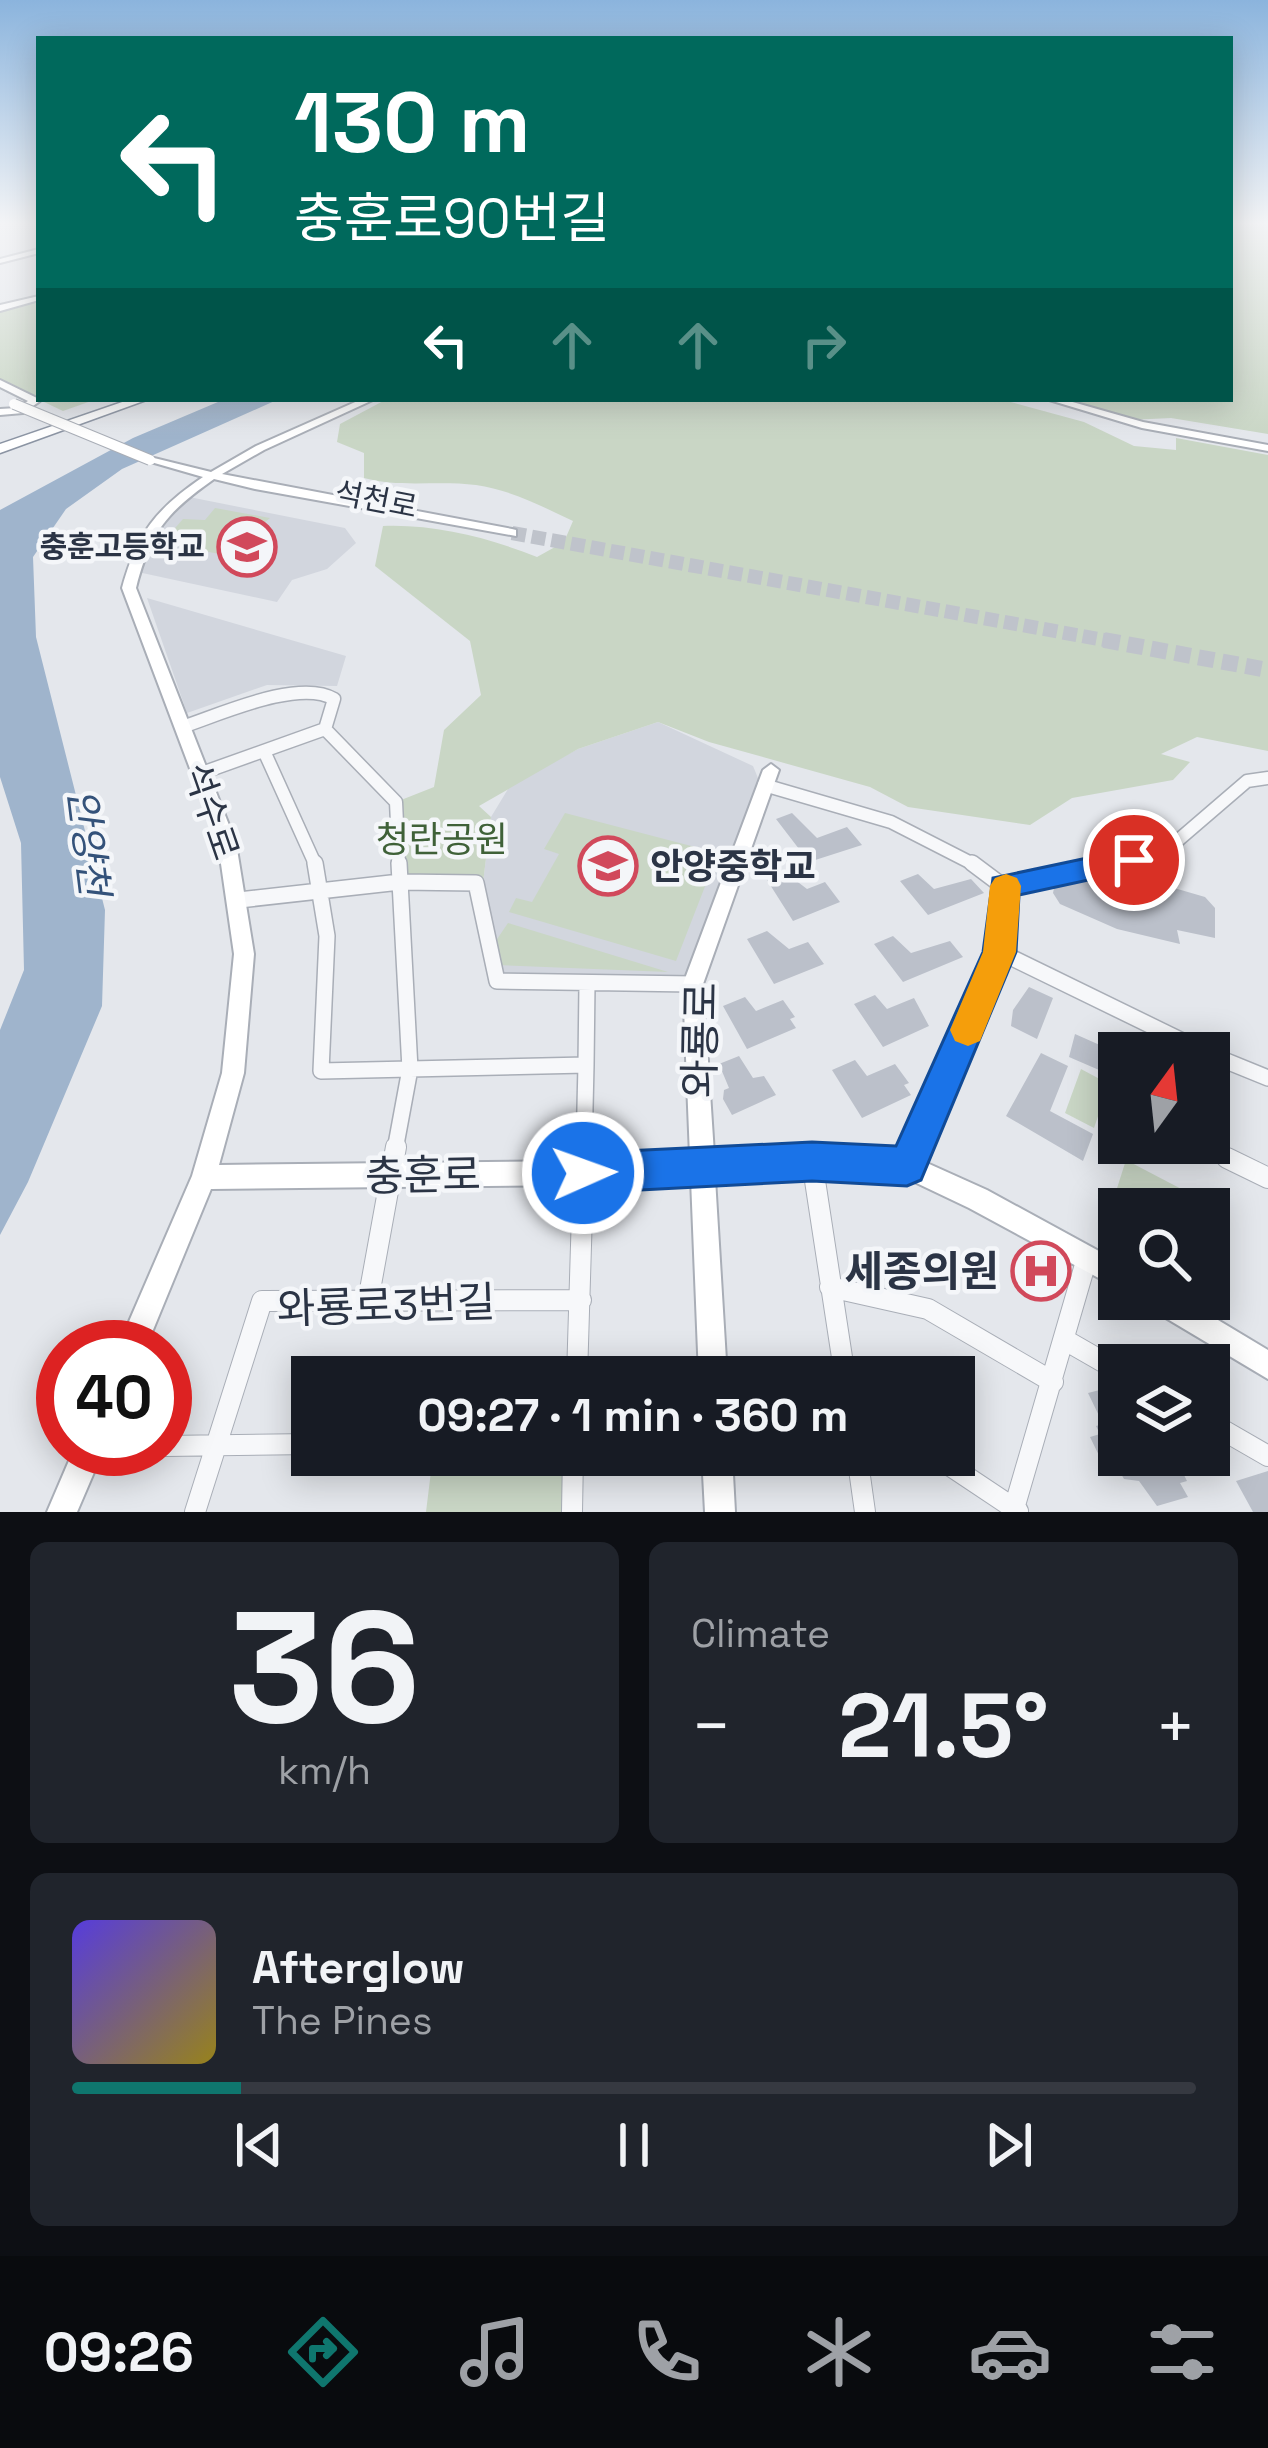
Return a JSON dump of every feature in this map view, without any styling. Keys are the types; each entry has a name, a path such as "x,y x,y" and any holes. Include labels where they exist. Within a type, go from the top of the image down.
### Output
{"highway":[{"path":"0,439 107,402"},
{"path":"0,449 134,402"}],"street":[{"path":"0,308 36,299"},
{"path":"0,383 35,401 19,411 0,412"},
{"name":"석천로","path":"0,397 150,460 514,530"},
{"name":"석수로","path":"143,1320 204,1177 232,1073 244,954 227,843 129,588 140,543 182,496 260,450 364,402"},
{"path":"1062,402 1142,424 1268,448"},
{"path":"167,464 210,463 260,450"},
{"path":"167,464 181,481 182,496 258,483 250,467 260,450"},
{"path":"182,727 282,694 328,694 334,699 325,730"},
{"path":"199,773 325,730"},
{"path":"325,730 396,802 410,1069 368,1301"},
{"path":"264,751 303,828 322,890 329,956 321,1071 586,1065"},
{"name":"와룡로","path":"711,1356 693,984 768,777 886,820 975,861 1004,886"},
{"path":"907,1166 1000,952 1004,886 1134,860 1169,848 1246,781 1268,778"},
{"path":"239,900 400,882 476,883 497,981 693,984"},
{"path":"1000,952 1078,988 1155,1032"},
{"path":"578,1356 587,984"},
{"path":"1230,1062 1268,1078"},
{"path":"1230,1159 1268,1178"},
{"path":"812,1162 842,1356"},
{"name":"충훈로","path":"204,1177 583,1173 812,1162 907,1166 1098,1264"},
{"path":"965,1476 1016,1511 1087,1257"},
{"path":"830,1287 928,1309 1053,1382"},
{"name":"와룡로3번길","path":"195,1512 262,1301 581,1300"},
{"path":"1192,1320 1268,1365"},
{"path":"1064,1340 1098,1359"},
{"path":"1230,1434 1268,1456"},
{"path":"192,1446 291,1444"},
{"path":"62,1512 77,1476"},
{"path":"572,1512 573,1476"},
{"path":"718,1476 720,1512"},
{"path":"860,1476 865,1512"}],"shaded area":[{"name":"충훈고등학교","path":"184,496 345,528 356,543 327,569 292,580 277,602 133,571"},
{"path":"147,598 346,656 337,686 267,685 187,713"},
{"name":"안양중학교","path":"658,722 753,766 760,783 690,980 502,978 483,883 491,817 511,784 578,749"}],"green space":[{"path":"1233,296 1268,296 1268,434 1171,418 1129,420 1066,402 1233,402"},
{"path":"36,301 36,398 0,381 0,310"},
{"path":"44,402 88,402 63,411"},
{"name":"청란공원","path":"381,402 1011,402 1084,422 1134,446 1176,450 1176,438 1268,455 1268,751 1197,737 1161,754 1190,762 1173,780 1072,798 1030,825 908,807 870,787 709,742 658,722 578,749 479,806 491,817 483,883 400,882 396,802 434,787 444,730 481,695 470,641 375,566 383,526 462,534 537,557 564,542 573,521 489,487 364,478 364,453 337,442 340,424"},
{"path":"215,508 270,518 225,555 162,543 183,519 205,520"},
{"path":"565,813 718,853 676,961 509,912 516,898 532,902 559,854 544,849"},
{"path":"508,923 668,972 495,965 493,945"},
{"path":"1081,1069 1098,1078 1094,1128 1065,1113"},
{"path":"1125,1164 1134,1164 1179,1188 1117,1188"},
{"path":"430,1476 568,1476 567,1512 426,1512"}],"water":[{"path":"218,402 272,402 122,469 66,509 33,557 36,637 105,910 102,1006 28,1182 0,1235 0,1030 24,970 21,843 0,777 0,510 133,438"}],"building":[{"path":"792,813 817,838 847,827 862,845 809,862 776,819"},
{"path":"1137,868 1157,883 1205,897 1215,908 1215,938 1177,930 1180,944 1117,929 1060,904 1053,893 1054,888"},
{"path":"786,873 807,889 825,882 840,902 793,921 767,880"},
{"path":"918,874 934,889 971,879 984,893 928,915 900,881"},
{"path":"767,931 789,949 808,942 824,964 774,984 747,939"},
{"path":"893,936 911,953 950,941 963,957 903,982 874,944"},
{"path":"1029,987 1053,998 1037,1039 1011,1026 1013,1010"},
{"path":"875,995 887,1009 914,998 929,1026 883,1047 854,1004"},
{"path":"745,997 756,1011 783,1000 795,1017 790,1019 796,1028 747,1049 723,1006"},
{"path":"1075,1034 1098,1044 1098,1070 1069,1057"},
{"path":"1041,1053 1068,1066 1050,1111 1093,1134 1083,1161 1006,1116"},
{"path":"739,1056 753,1078 764,1076 776,1095 732,1115 723,1099 729,1088 719,1064"},
{"path":"855,1060 867,1076 895,1064 909,1083 904,1085 911,1095 862,1118 832,1070"},
{"path":"1098,1390 1098,1414 1088,1393"},
{"path":"1268,1471 1268,1512 1253,1512 1236,1481"},
{"path":"1184,1476 1187,1481 1180,1483 1188,1497 1157,1506 1139,1481 1124,1479"}],"tunnel":[{"path":"512,533 1121,643"},
{"path":"1104,640 1268,670"}],"slow traffic":[{"path":"968,1030 1000,952 1006,886"}],"place":[{"name":"충훈고등학교","path":"247,547"},
{"name":"안양중학교","path":"608,866"},
{"name":"세종의원","path":"1041,1271"}],"route":[{"path":"583,1173 812,1162 907,1166 1000,952 1004,886 1134,860"}],"water label":[{"name":"안양천","path":"89,842"}]}
